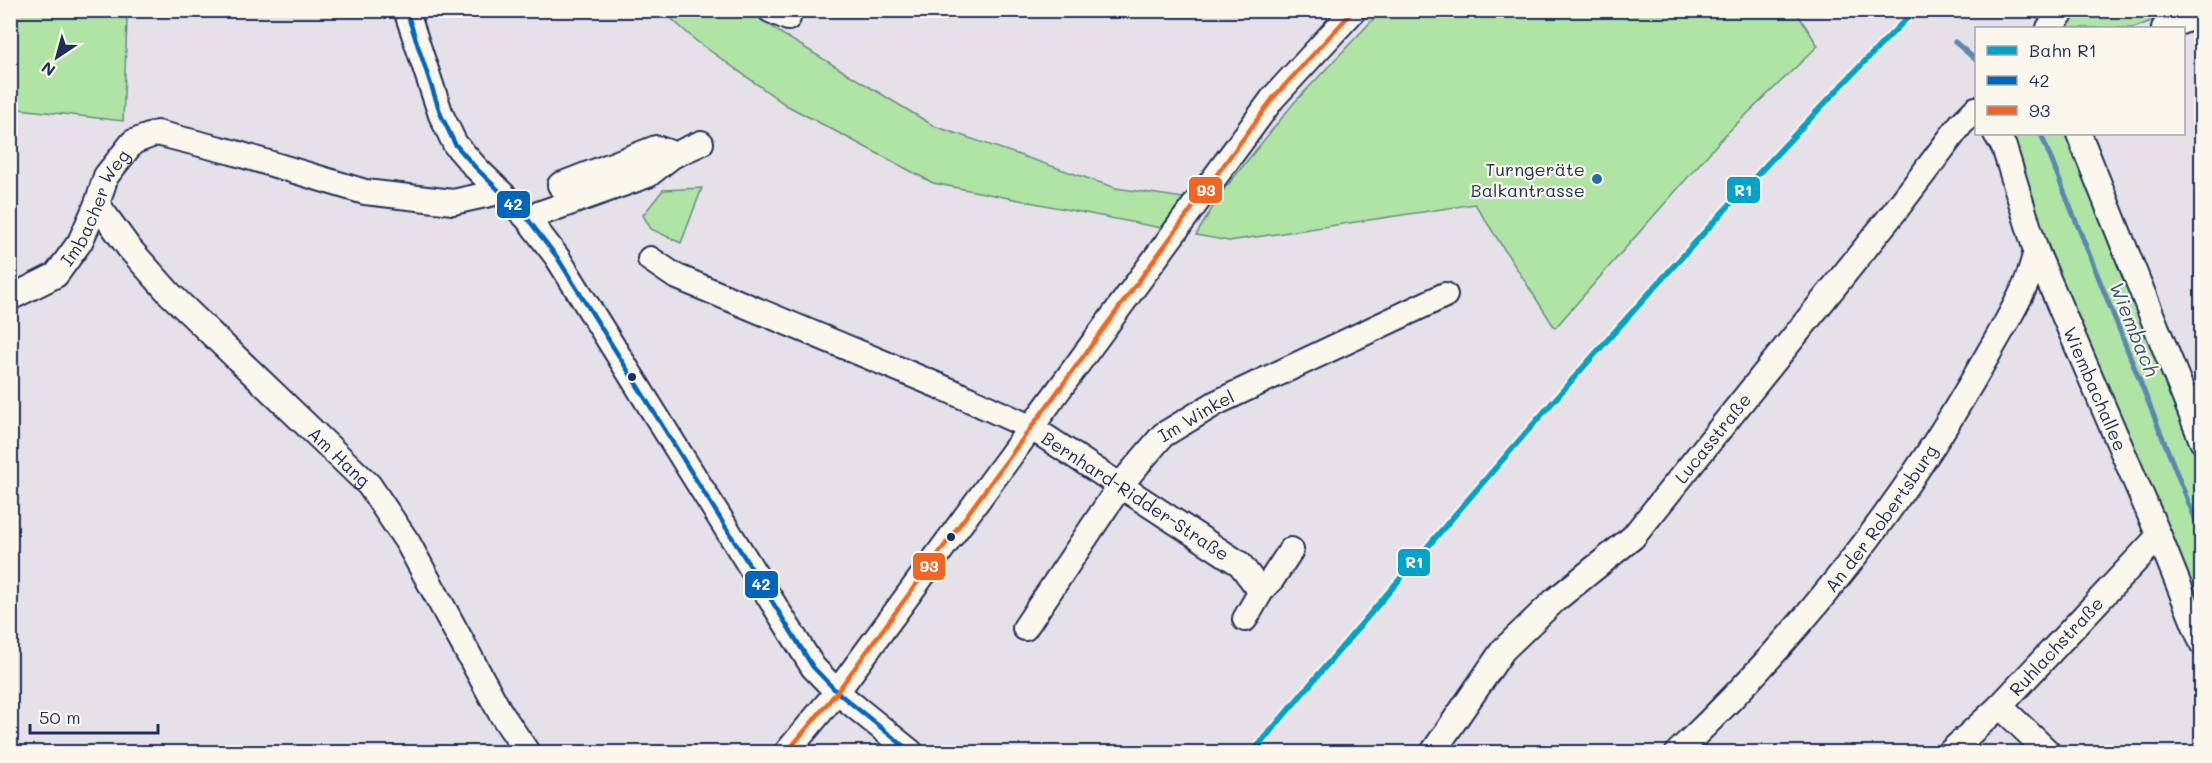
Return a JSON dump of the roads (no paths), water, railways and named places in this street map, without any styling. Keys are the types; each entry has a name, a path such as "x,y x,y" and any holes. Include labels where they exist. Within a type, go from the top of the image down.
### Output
{"street":[{"path":"406,10 441,115 455,144 499,192 527,218 557,257 813,667 837,692 912,753"},
{"path":"787,753 837,692 1273,98 1354,10"},
{"path":"2050,27 2064,10"},
{"path":"2167,27 2202,14"},
{"name":"Lucasstraße","path":"1433,753 1503,650 1554,601 1633,537 1895,211 1960,124 1975,111"},
{"name":"Imbacher Weg","path":"10,298 56,276 80,242 97,204 106,176 133,142 157,133 232,152 365,192 453,202 499,192"},
{"name":"Wiembachallee","path":"1997,135 2004,147 2036,251 2159,536 2202,643"},
{"path":"2079,135 2202,441"},
{"path":"527,218 648,175 672,156 701,143"},
{"path":"560,185 656,148 672,156"},
{"name":"Am Hang","path":"97,204 129,248 170,294 369,485 408,543 500,712 528,753"},
{"name":"An der Robertsburg","path":"1678,753 1710,722 1815,605 1899,497 1948,423 1990,351 2026,285 2036,251"},
{"name":"Bernhard-Ridder-Straße","path":"650,259 675,276 940,386 1032,428 1239,564 1256,585 1263,588"},
{"name":"Im Winkel","path":"1025,628 1120,486 1163,435 1216,403 1445,295"},
{"name":"Ruhlachstraße","path":"1950,753 2000,706 2159,536"},
{"path":"1245,620 1263,588 1272,579 1291,550"},
{"path":"2000,706 2048,753"}],"waterway":[{"name":"Wiembach","path":"1955,42 1975,59"},
{"name":"Wiembach","path":"2041,135 2202,536"}],"rail line":[{"name":"R1","path":"1253,752 1577,375 1743,190 1915,10"}],"place":[{"name":"Turngeräte Balkantrasse","path":"1597,179"}]}
